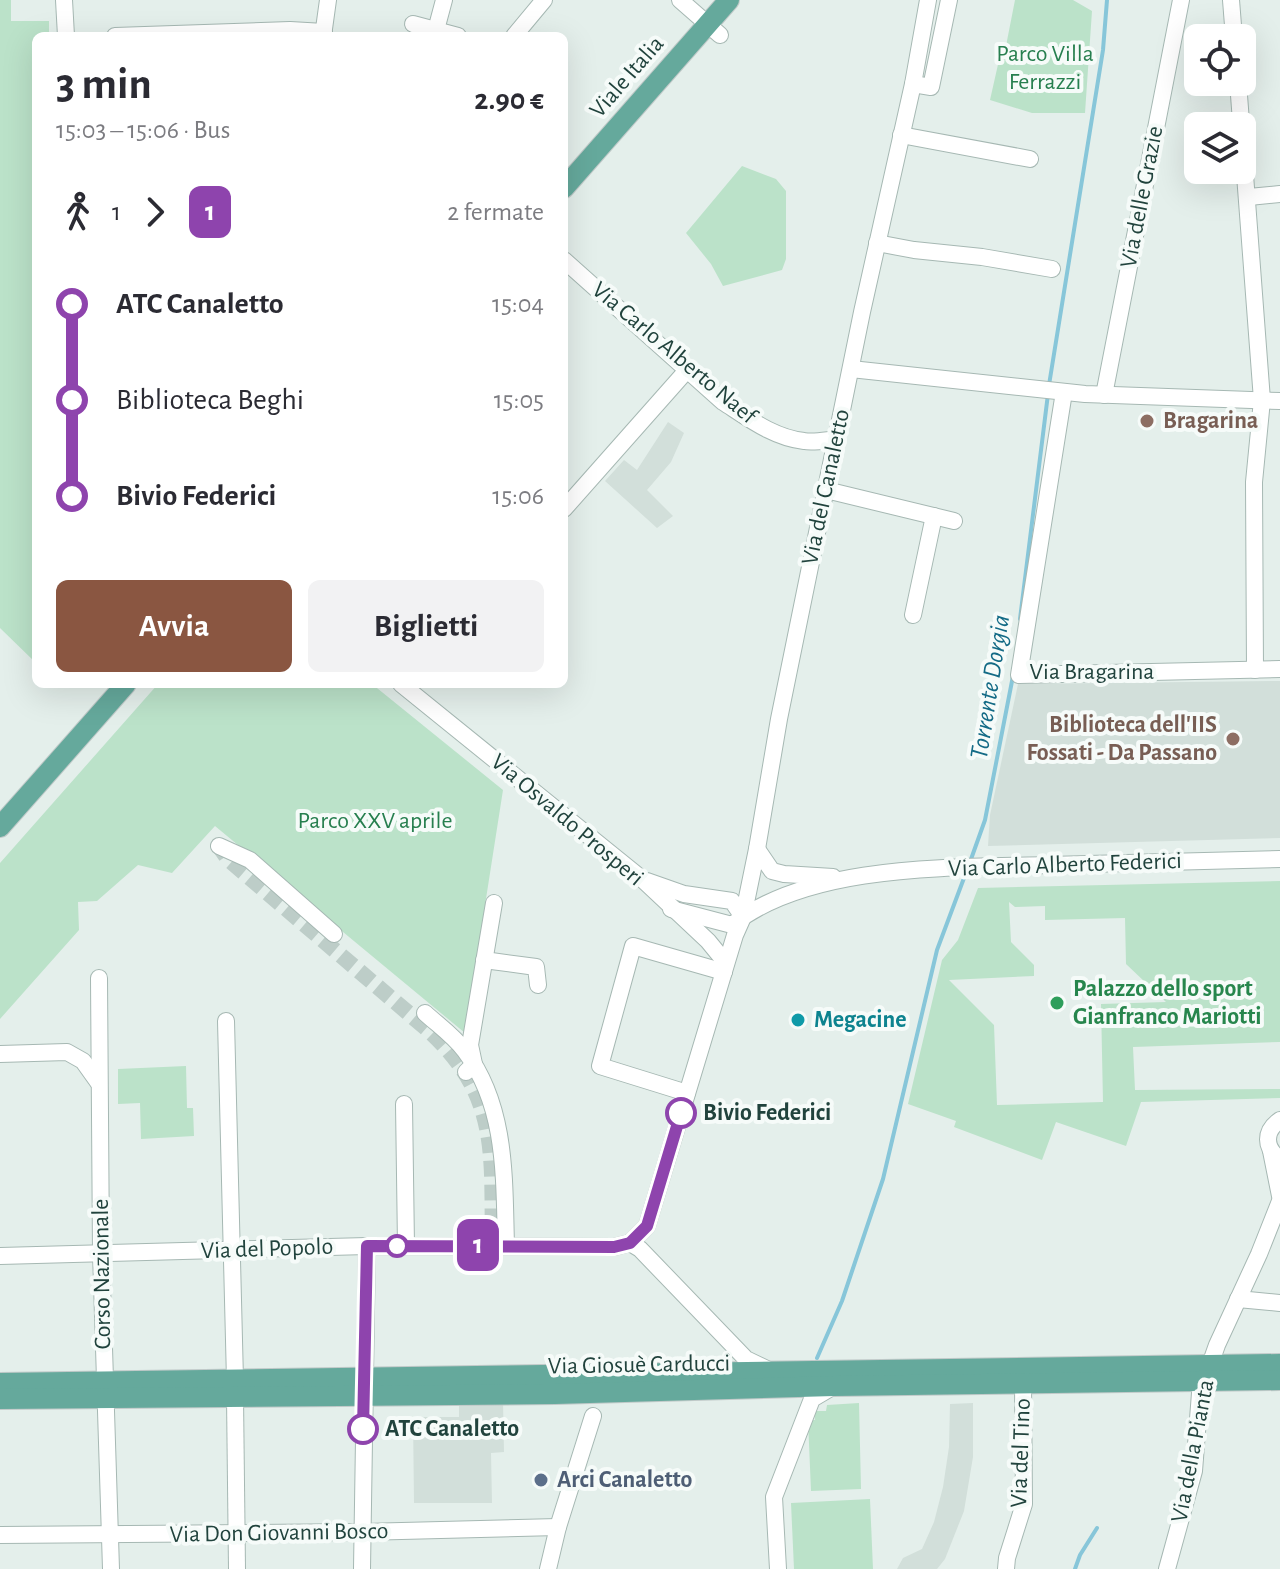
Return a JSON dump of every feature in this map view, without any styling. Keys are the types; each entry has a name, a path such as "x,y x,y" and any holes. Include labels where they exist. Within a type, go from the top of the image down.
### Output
{"main road":[{"name":"Viale Italia","path":"568,184 714,30 729,0"},
{"path":"0,827 122,688"},
{"name":"Via Giosuè Carducci","path":"363,1387 555,1394 1023,1383 1207,1373 1280,1364"},
{"name":"Via Giosuè Carducci","path":"0,1383 105,1390 235,1389 776,1373 1207,1373 1280,1380"},
{"name":"Via Giosuè Carducci","path":"0,1399 105,1390"}],"street":[{"path":"64,0 66,32"},
{"path":"324,32 328,0"},
{"path":"436,30 444,0"},
{"path":"517,32 544,0"},
{"path":"680,0 714,30"},
{"name":"Via del Canaletto","path":"630,1243 647,1226 743,917 779,719 928,0"},
{"path":"913,84 931,87 949,0"},
{"name":"Via delle Grazie","path":"1104,395 1181,0"},
{"path":"1231,0 1233,24"},
{"path":"413,24 443,32"},
{"path":"232,32 307,32"},
{"path":"1239,96 1262,400 1254,482 1255,670"},
{"path":"901,135 1030,159"},
{"path":"1249,197 1280,194"},
{"path":"877,243 1052,269"},
{"name":"Via Carlo Alberto Naef","path":"568,264 723,402 763,428 804,441 836,439"},
{"path":"568,504 688,369"},
{"path":"851,369 1104,395 1280,401"},
{"name":"Via Bragarina","path":"1064,392 1019,675 1280,669"},
{"path":"826,490 954,521"},
{"path":"913,615 934,516"},
{"name":"Via Osvaldo Prosperi","path":"409,688 642,879 708,941 725,968"},
{"path":"219,846 250,860 334,934"},
{"name":"Via Carlo Alberto Federici","path":"757,849 772,871 851,879"},
{"name":"Via Carlo Alberto Federici","path":"743,917 772,901 878,873 943,868 1280,859"},
{"path":"642,879 684,894 732,901 743,917 732,925 671,909"},
{"path":"470,1068 470,1045 494,903"},
{"path":"687,1093 600,1066 633,946 725,968"},
{"path":"484,960 536,967 538,985"},
{"name":"Corso Nazionale","path":"99,978 101,1253 111,1569"},
{"path":"425,1013 455,1039 492,1102 499,1123 502,1149 506,1245"},
{"path":"226,1021 233,1250 237,1569"},
{"path":"0,1054 67,1052 83,1061 98,1082"},
{"path":"404,1104 406,1246"},
{"path":"1275,1155 1268,1145 1269,1132 1280,1120"},
{"name":"Via della Pianta","path":"1167,1569 1194,1471 1197,1403 1280,1199 1275,1155"},
{"path":"630,1243 640,1249 746,1359 776,1373"},
{"name":"Via del Popolo","path":"0,1256 367,1246 614,1247 630,1243"},
{"path":"362,1569 367,1246"},
{"path":"1238,1299 1280,1303"},
{"name":"Via del Tino","path":"1006,1569 1024,1504 1023,1383"},
{"path":"778,1569 774,1497 812,1399 834,1386"},
{"path":"548,1569 593,1416"},
{"name":"Via Don Giovanni Bosco","path":"0,1535 558,1527"}],"shaded area":[{"path":"668,422 684,433 671,462 647,490 673,516 657,528 605,481 624,460 637,470"},
{"path":"1280,681 1280,838 988,846 990,815 1018,684"},
{"path":"503,1402 504,1452 491,1453 492,1503 414,1503 413,1417 459,1417 459,1403"},
{"path":"973,1403 973,1457 964,1511 945,1559 937,1569 897,1569 903,1558 922,1549 934,1522 949,1447 950,1404"}],"green space":[{"path":"0,0 11,0 11,21 49,21 49,32 32,32 32,659 0,628"},
{"name":"Parco Villa Ferrazzi","path":"1015,0 1073,0 1092,11 1085,113 1032,113 990,100 999,60 1004,56"},
{"path":"742,166 776,179 786,191 786,259 782,270 723,286 711,264 686,233"},
{"name":"Parco XXV aprile","path":"154,688 377,688 503,790 465,1033 215,826 172,873 138,865 97,901 78,902 79,930 0,1019 0,863"},
{"path":"1280,881 1280,1042 1133,1047 1135,1090 1280,1089 1280,1098 1141,1102 1126,1146 1056,1122 1042,1160 954,1127 956,1121 908,1104 942,960 958,940 978,888","holes":["1009,902 1015,907 1045,906 1045,920 1125,918 1126,964 1166,1002 1101,1004 1103,1102 997,1105 994,1025 949,980 1034,976 1034,965 1011,942"]},
{"path":"186,1066 187,1108 193,1108 194,1136 141,1139 140,1103 118,1104 118,1069"},
{"path":"859,1403 861,1489 811,1491 808,1420 815,1420 814,1411 826,1411 827,1405"},
{"path":"870,1499 873,1569 794,1569 791,1503"}],"waterway":[{"name":"Torrente Dorgia","path":"1049,385 1103,50 1107,0"},
{"name":"Torrente Dorgia","path":"1020,619 1048,394"},
{"name":"Torrente Dorgia","path":"970,862 985,820 1013,676"},
{"name":"Torrente Dorgia","path":"817,1358 842,1301 883,1179 937,950 967,870"},
{"path":"1075,1569 1097,1528"}],"tunnel":[{"path":"217,849 219,846 228,859 427,1029 468,1078 480,1103 491,1154 493,1245"}],"bus line":[{"name":"1","path":"363,1429 367,1246 614,1247 630,1243 647,1226 681,1113"}],"place":[{"name":"Bragarina","path":"1147,421"},
{"name":"Biblioteca dell'IIS Fossati - Da Passano","path":"1233,739"},
{"name":"Palazzo dello sport Gianfranco Mariotti","path":"1057,1003"},
{"name":"Megacine","path":"798,1020"},
{"name":"Bivio Federici","path":"681,1113"},
{"name":"ATC Canaletto","path":"363,1429"},
{"name":"Arci Canaletto","path":"541,1480"}]}
